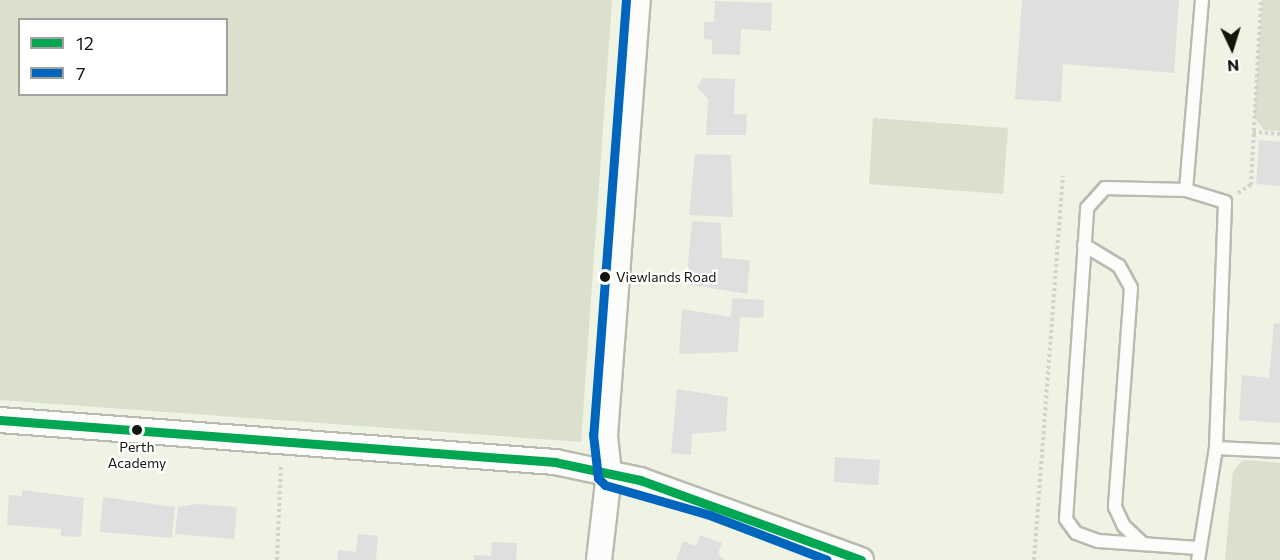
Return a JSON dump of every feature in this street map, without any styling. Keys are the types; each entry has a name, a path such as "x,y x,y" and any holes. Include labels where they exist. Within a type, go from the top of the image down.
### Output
{"street":[{"path":"599,560 609,474 605,435 638,0"},
{"path":"0,420 279,443 555,462 609,474 714,504 861,560"}],"lane":[{"path":"1186,190 1202,0"},
{"path":"1105,188 1186,190 1225,202 1216,448 1198,554 1142,543 1086,538 1066,519 1084,245 1090,200 1105,188"},
{"path":"1084,245 1119,266 1131,288 1115,507 1124,526 1142,543"},
{"path":"1216,448 1280,452"}],"path":[{"path":"1225,202 1251,185 1261,0"},
{"path":"1253,132 1280,134"},
{"path":"1034,560 1063,176"},
{"path":"277,560 279,443"}],"green space":[{"path":"0,0 612,0 581,442 0,400"},
{"path":"1262,0 1280,0 1280,131 1264,130 1254,117"},
{"path":"873,118 1008,128 1003,194 869,184"},
{"path":"1243,460 1280,463 1280,560 1225,560 1233,471"}],"building":[{"path":"1022,0 1179,0 1174,73 1063,64 1061,102 1015,99"},
{"path":"715,1 772,3 771,31 741,29 740,55 712,54 712,40 704,39 704,22 714,22"},
{"path":"703,78 735,79 734,114 747,114 746,135 706,135 708,99 697,87"},
{"path":"1259,140 1280,142 1280,186 1256,184"},
{"path":"695,154 731,155 733,217 689,215"},
{"path":"692,221 721,223 722,258 750,260 747,294 686,284"},
{"path":"732,298 764,300 763,318 740,317 738,352 679,354 682,309 731,317"},
{"path":"1274,323 1280,324 1280,423 1239,420 1242,375 1269,378"},
{"path":"677,389 728,397 726,431 692,434 691,455 671,453"},
{"path":"835,457 880,460 878,485 834,482"},
{"path":"22,490 84,498 81,537 61,536 61,529 7,525 9,495 22,496"},
{"path":"103,497 175,507 172,538 100,532"},
{"path":"197,504 237,507 234,539 175,534 178,507"},
{"path":"358,534 378,536 376,560 337,560 338,550 356,552"},
{"path":"700,535 722,543 718,554 725,560 676,560 683,541 696,546"},
{"path":"492,542 517,543 516,560 474,560 474,555 491,556"}],"transit line":[{"name":"7","path":"626,0 593,434 598,478 605,485 710,515 827,560"},
{"name":"12","path":"0,420 555,462 640,480 861,560"}],"place":[{"name":"Viewlands Road","path":"605,277"},
{"name":"Perth Academy","path":"137,430"}]}
